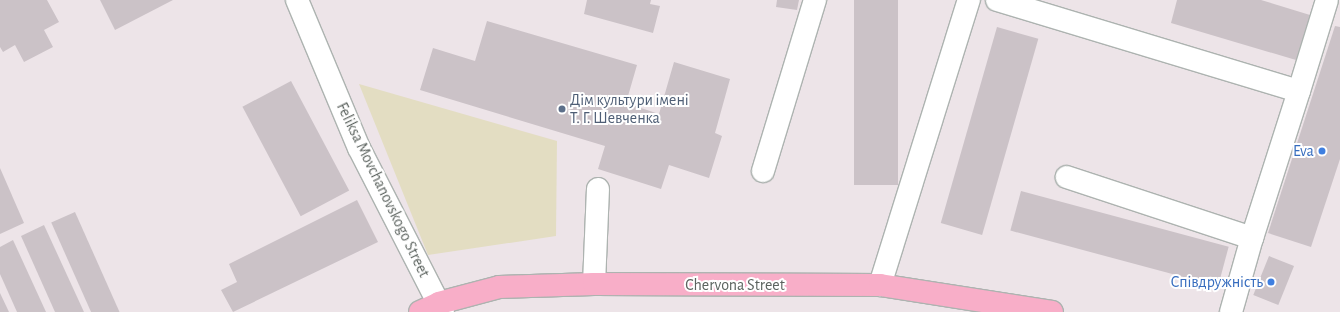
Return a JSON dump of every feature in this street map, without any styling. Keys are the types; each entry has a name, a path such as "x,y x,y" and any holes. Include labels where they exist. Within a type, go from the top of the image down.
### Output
{"main road":[{"name":"Chervona Street","path":"434,309 499,287 594,284 880,285 1052,312"}],"street":[{"name":"Feliksa Movchanovskogo Street","path":"297,0 359,148 434,309"},
{"path":"763,171 815,0"},
{"path":"880,285 969,0"},
{"path":"997,0 1299,91"},
{"path":"1231,312 1252,238 1327,0"},
{"path":"1067,177 1252,238"},
{"path":"594,284 598,189"}],"shaded area":[{"path":"359,84 557,141 556,236 428,255"}],"building":[{"path":"0,0 47,0 59,22 44,30 53,47 24,62 15,45 3,52 0,47"},
{"path":"100,0 173,0 115,30"},
{"path":"587,0 651,0 650,4 660,6 653,33 584,14"},
{"path":"777,0 799,0 797,10 776,7"},
{"path":"854,0 898,0 898,185 854,185"},
{"path":"1177,0 1261,0 1310,15 1296,60 1171,23"},
{"name":"Дім культури імені Т. Г. Шевченка","path":"487,21 637,65 626,103 659,114 674,62 730,79 715,133 722,136 709,178 669,165 661,189 598,169 605,146 420,90 433,48 475,61"},
{"path":"1335,26 1340,27 1340,159 1311,247 1268,233"},
{"path":"997,27 1038,39 982,235 941,223"},
{"path":"291,81 349,190 301,216 242,107"},
{"path":"0,168 24,223 0,234"},
{"path":"1021,191 1229,247 1218,286 1010,231"},
{"path":"357,200 378,242 233,312 221,290 237,282 229,264"},
{"path":"75,212 120,312 91,312 51,223"},
{"path":"44,225 84,312 55,312 21,236"},
{"path":"13,240 46,312 17,312 0,274 0,247"},
{"path":"1269,256 1294,266 1278,305 1253,295"},
{"path":"0,293 9,312 0,312"}],"place":[{"name":"Дім культури імені Т. Г. Шевченка","path":"562,109"},
{"name":"Eva","path":"1322,151"},
{"name":"Співдружність","path":"1271,282"}]}
